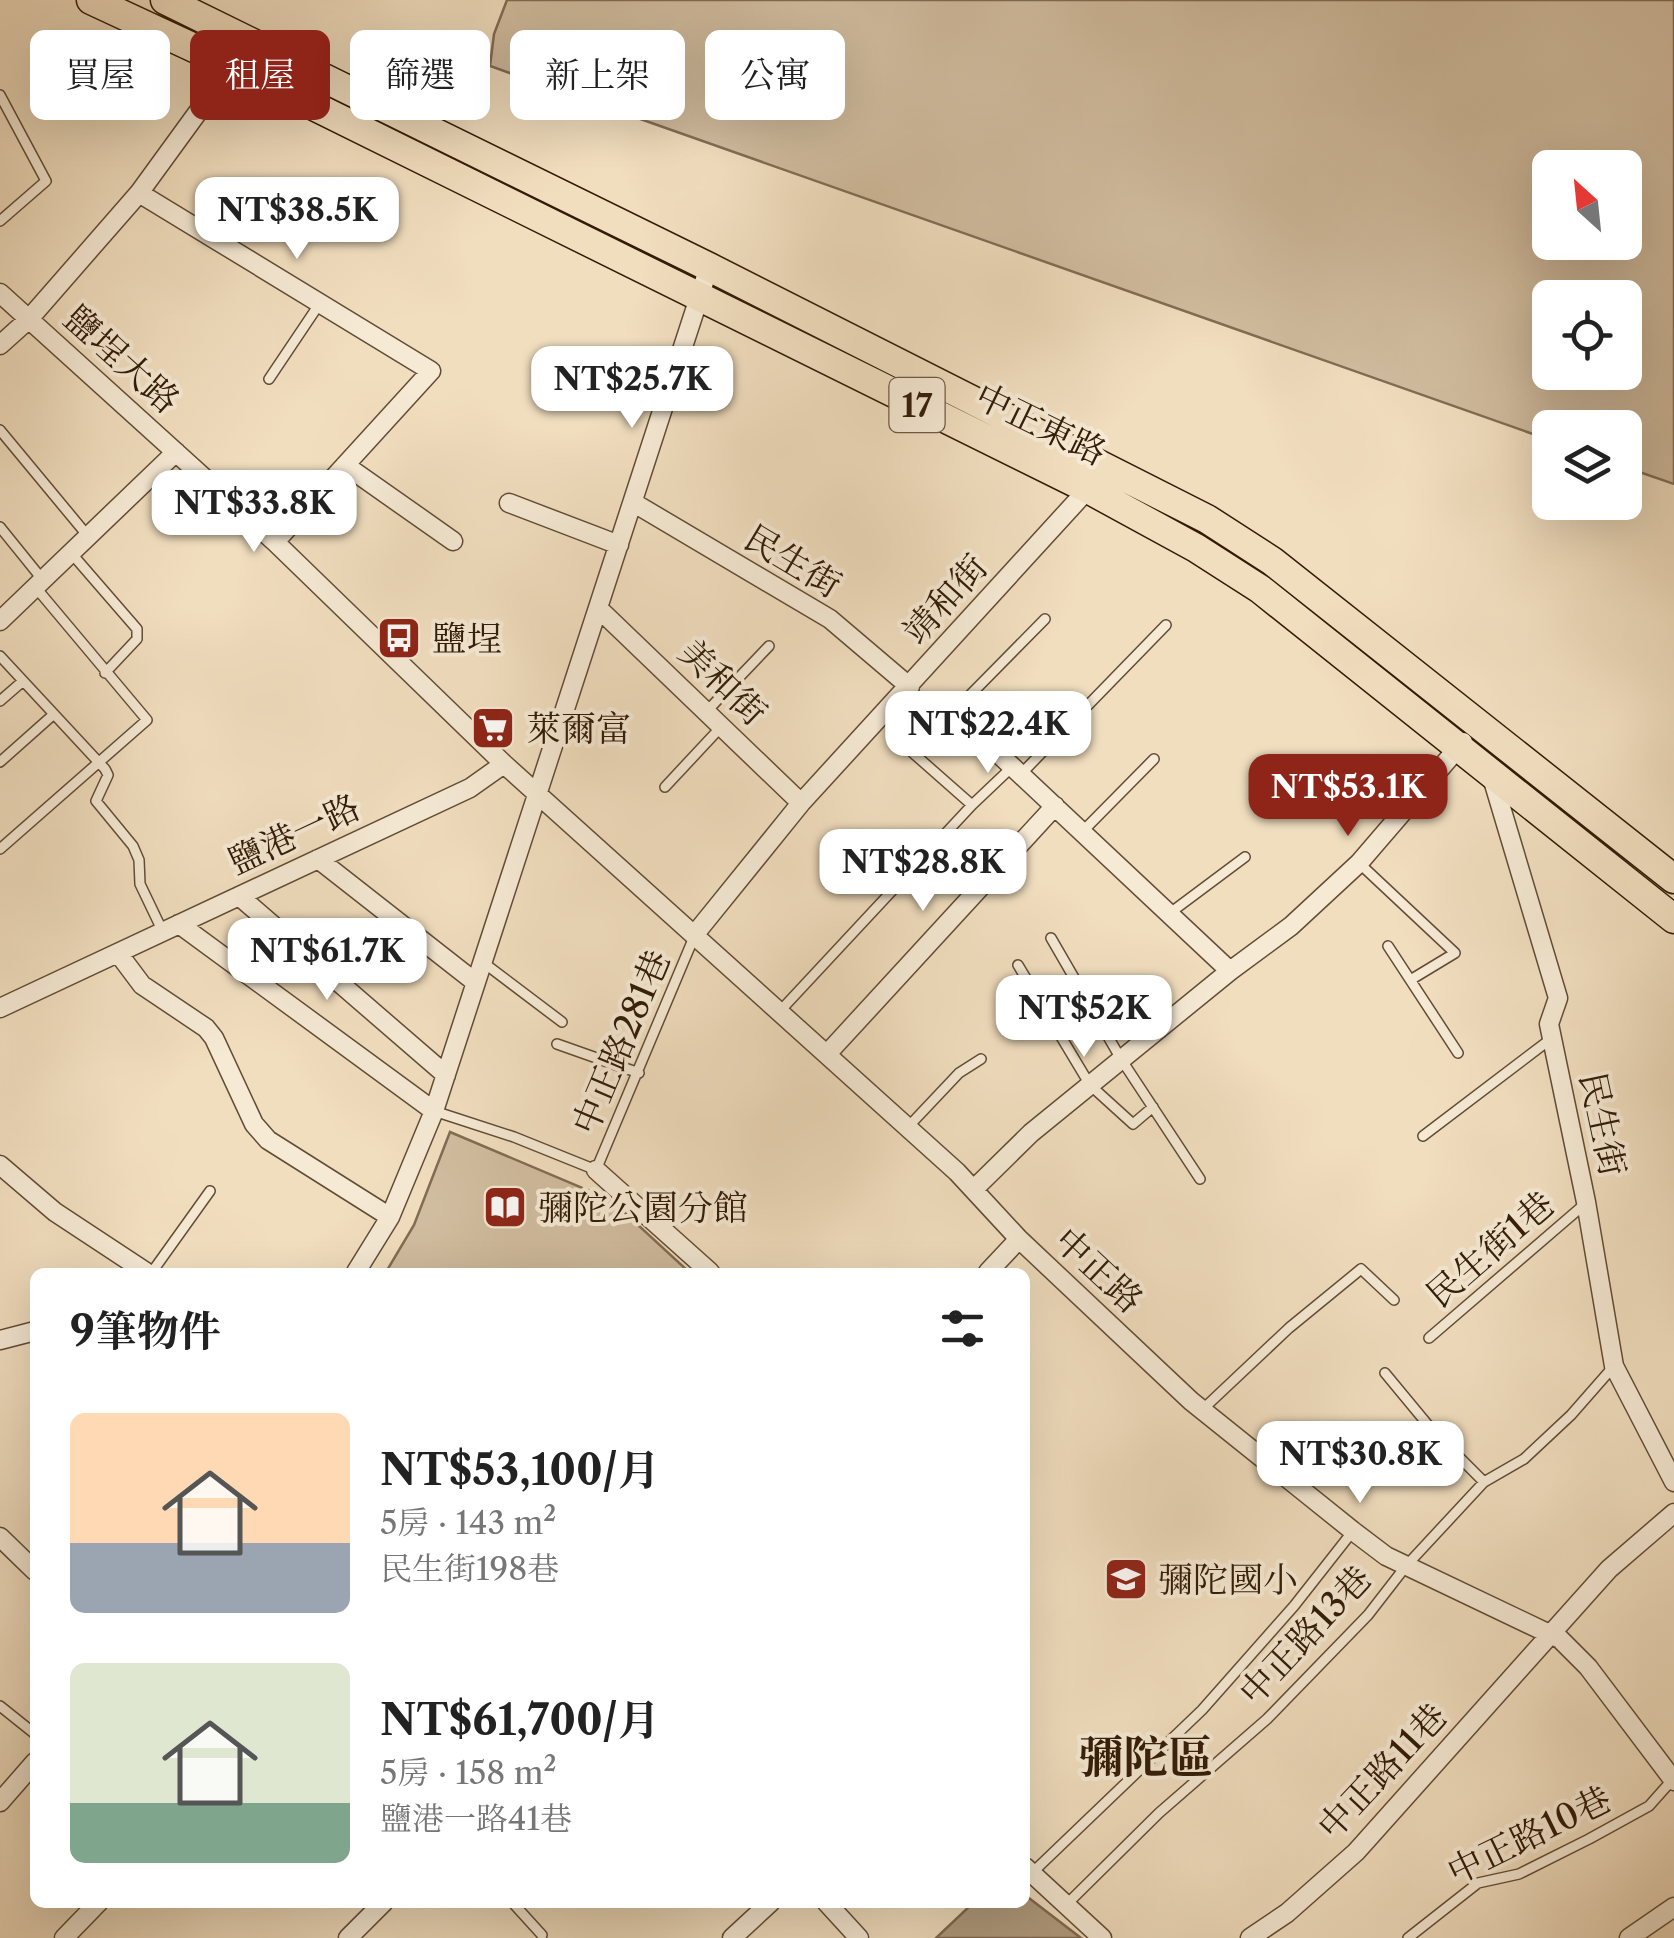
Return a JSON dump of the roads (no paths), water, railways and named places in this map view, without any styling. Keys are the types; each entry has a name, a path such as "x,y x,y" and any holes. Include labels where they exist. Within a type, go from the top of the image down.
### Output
{"main road":[{"name":"中正東路","path":"91,0 190,46"},
{"name":"中正東路","path":"165,0 228,30"},
{"name":"中正東路","path":"330,80 1207,519 1272,561 1674,879"},
{"name":"中正東路","path":"330,114 1088,488 1196,548 1260,590 1674,919"}],"street":[{"path":"0,345 30,320 139,194 193,120"},
{"path":"139,194 432,371 274,542"},
{"path":"358,1268 390,1216 434,1111 709,267"},
{"name":"鹽埕大路","path":"0,292 274,542 504,764"},
{"path":"0,621 176,452"},
{"path":"345,465 453,541"},
{"name":"靖和街","path":"695,934 802,803 1088,488"},
{"path":"509,503 618,546"},
{"name":"民生街","path":"634,503 830,619 910,687"},
{"name":"美和街","path":"599,608 802,803"},
{"path":"954,712 1230,970"},
{"path":"974,1190 1031,1133 1230,970 1292,926 1359,863 1479,722"},
{"name":"中正路","path":"504,764 908,1127 1202,1410 1386,1556 1550,1634 1588,1667 1674,1780"},
{"name":"鹽港一路","path":"0,1008 470,788 504,764"},
{"name":"民生街","path":"1490,774 1558,998 1549,1024 1586,1202 1614,1366 1674,1482"},
{"path":"827,1054 1055,806"},
{"path":"318,859 475,982"},
{"path":"240,896 446,1075"},
{"path":"171,928 434,1111"},
{"path":"118,953 142,984 206,1028 254,1124 268,1140 390,1216"},
{"path":"596,1170 706,1268"},
{"path":"2,1172 54,1212 143,1268"},
{"path":"992,1268 1019,1238"},
{"path":"0,1340 30,1332"},
{"name":"中正路11巷","path":"1250,1938 1288,1913 1356,1852 1609,1570 1674,1512"},
{"path":"0,1537 30,1566"},
{"path":"0,1802 30,1768"},
{"path":"1030,1871 1102,1938"},
{"path":"64,1938 94,1908"},
{"path":"352,1937 379,1908"},
{"path":"732,1938 764,1908"},
{"path":"831,1908 858,1938"},
{"path":"1630,1938 1674,1908"}],"lane":[{"path":"0,95 46,181 0,221"},
{"path":"270,379 320,304"},
{"path":"0,430 89,537"},
{"path":"0,527 105,673 147,720 0,849"},
{"path":"72,554 138,629 137,639 105,673"},
{"path":"972,804 913,754 1044,619"},
{"path":"781,1010 972,804 1017,770 1166,625"},
{"path":"707,711 769,646"},
{"path":"0,656 108,776 96,801 133,846 139,860 140,884 171,928"},
{"path":"0,701 23,681"},
{"path":"0,762 54,714"},
{"path":"665,787 722,726"},
{"path":"1084,830 1154,759"},
{"path":"1170,913 1244,857"},
{"path":"1359,863 1455,953 1412,980"},
{"name":"中正路281巷","path":"596,1170 695,934"},
{"path":"1051,938 1121,1059 1200,1179"},
{"path":"1388,946 1458,1053"},
{"path":"482,961 562,1022"},
{"path":"1018,965 1090,1085 1133,1124 1153,1107"},
{"path":"1423,1136 1552,1038"},
{"path":"557,1044 639,1074"},
{"path":"908,1127 959,1073 981,1059"},
{"path":"434,1111 596,1170"},
{"path":"152,1268 210,1191"},
{"name":"民生街1巷","path":"1429,1338 1586,1202"},
{"path":"1202,1410 1289,1328 1361,1269 1394,1300"},
{"name":"中正路13巷","path":"1067,1904 1159,1813 1267,1719 1368,1614 1406,1566 1484,1482 1524,1459 1571,1415 1614,1366"},
{"path":"1385,1373 1433,1431 1484,1482"},
{"path":"1030,1869 1202,1710 1294,1606 1353,1531"},
{"path":"0,1706 30,1730"},
{"name":"中正路10巷","path":"1408,1938 1478,1883 1519,1874 1588,1839 1649,1806 1674,1780"},
{"path":"517,1908 542,1935"}],"place":[{"name":"鹽埕","path":"399,638"},
{"name":"萊爾富","path":"493,728"},
{"name":"彌陀公園分館","path":"505,1207"},
{"name":"彌陀國小","path":"1126,1579"}],"district":[{"name":"彌陀區","path":"1146,1757"}]}
